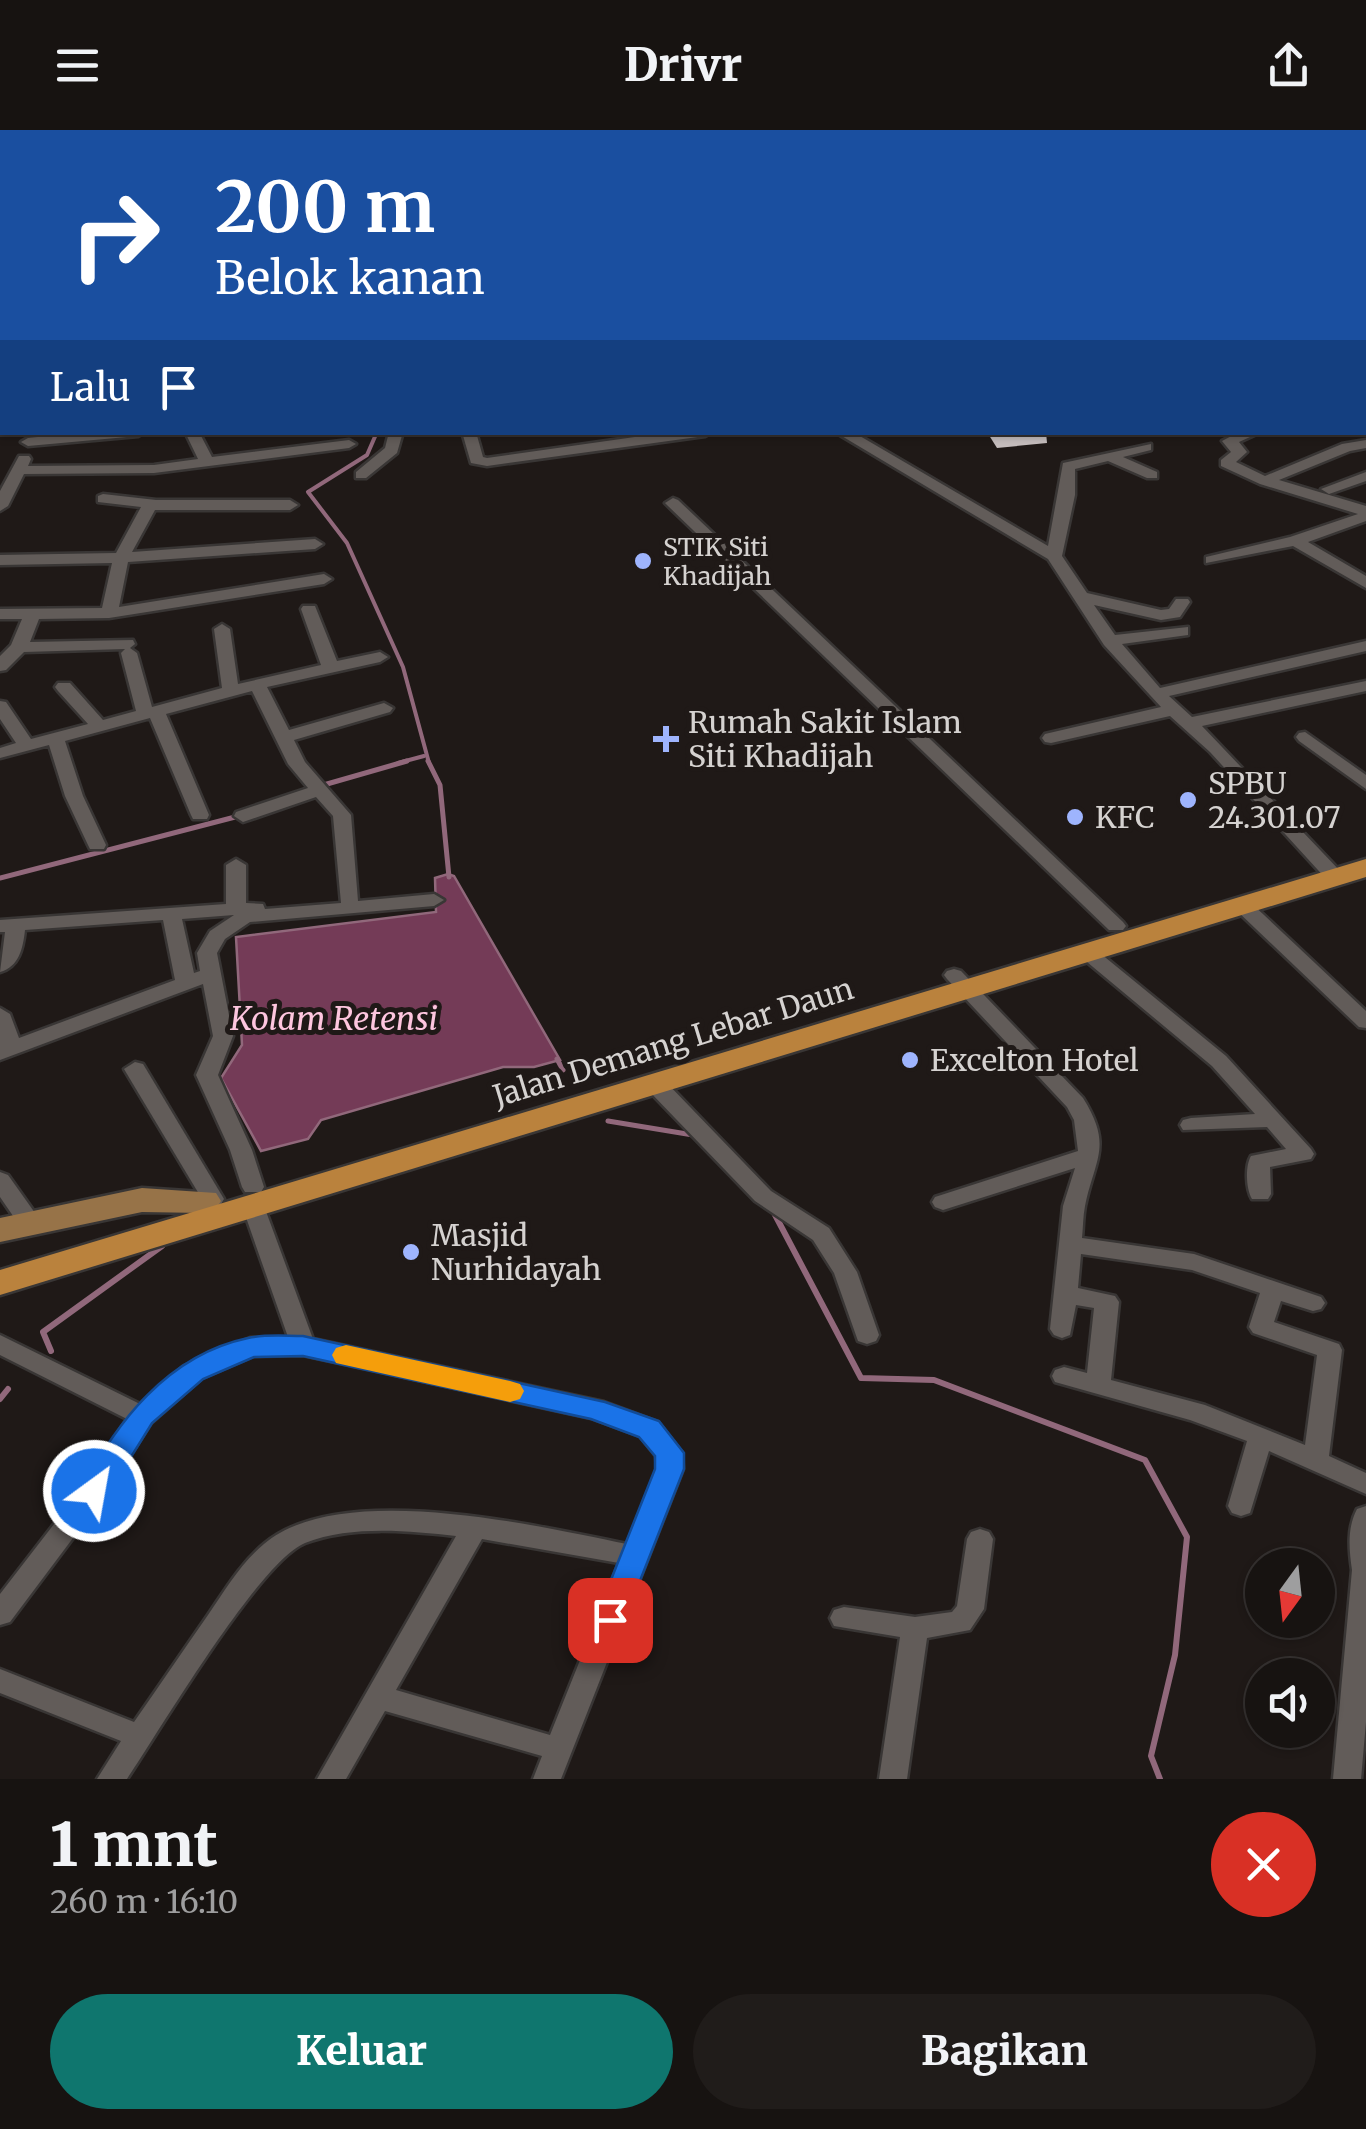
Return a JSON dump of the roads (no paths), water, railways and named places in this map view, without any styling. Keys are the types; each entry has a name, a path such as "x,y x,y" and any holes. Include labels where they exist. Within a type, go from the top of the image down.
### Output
{"highway":[{"name":"Jalan Demang Lebar Daun","path":"0,1283 253,1196 960,982 1088,952 1242,906 1340,870 1366,850"},
{"name":"Jalan Demang Lebar Daun","path":"0,1263 209,1200 253,1196 657,1086 1116,926 1340,870"}],"main road":[{"path":"16,1228 142,1200 209,1200"}],"street":[{"path":"1,505 21,468 28,437 72,435"},
{"path":"193,435 206,461"},
{"path":"360,474 392,450 395,435"},
{"path":"470,435 476,460 487,462 683,435"},
{"path":"847,435 1054,556 1110,640 1156,694 1340,870"},
{"path":"1246,435 1229,442 1240,452 1226,462 1265,482 1366,514"},
{"path":"0,466 108,472 349,444"},
{"path":"1265,482 1347,447 1366,444"},
{"path":"1054,556 1067,494 1068,466 1146,448"},
{"path":"1109,456 1152,475"},
{"path":"1330,490 1366,476"},
{"path":"109,613 122,558 157,485"},
{"path":"673,503 1116,926"},
{"path":"102,506 290,505"},
{"path":"1212,560 1295,540 1366,514"},
{"path":"1295,540 1366,583"},
{"path":"0,560 122,558 316,544"},
{"path":"0,614 109,613 324,579"},
{"path":"1081,597 1162,615 1174,614 1182,602"},
{"path":"310,608 332,668"},
{"path":"0,666 19,647 33,614"},
{"path":"222,628 231,691"},
{"path":"1110,640 1182,631"},
{"path":"1156,694 1366,646"},
{"path":"19,647 128,648 150,712 200,815"},
{"path":"0,754 257,684 380,656"},
{"path":"257,684 282,738 342,815 349,900"},
{"path":"1189,723 1366,686"},
{"path":"64,687 99,726"},
{"path":"0,706 26,745"},
{"path":"282,738 384,708"},
{"path":"1051,738 1172,710"},
{"path":"55,737 74,796 97,845"},
{"path":"1305,737 1366,784"},
{"path":"243,816 318,789"},
{"path":"236,866 236,910"},
{"path":"0,966 13,950 8,925 392,896"},
{"path":"303,1346 253,1196 242,1150 207,1074 223,1036 207,952 210,943 245,917 434,900"},
{"path":"1242,906 1366,1022"},
{"path":"172,914 186,984"},
{"path":"1088,952 1219,1061 1303,1154 1259,1161 1260,1194"},
{"path":"0,1014 6,1051 211,974"},
{"path":"960,982 1075,1103 1085,1120 1090,1155 1074,1206 1062,1330"},
{"path":"135,1069 209,1200"},
{"path":"657,1086 764,1196 821,1234 845,1272 867,1335"},
{"path":"1191,1125 1272,1120"},
{"path":"944,1202 1090,1155"},
{"path":"0,1180 16,1228"},
{"path":"1072,1244 1194,1262 1313,1303"},
{"path":"1274,1288 1262,1327 1330,1350 1316,1459"},
{"path":"1068,1295 1104,1300 1108,1306 1098,1383"},
{"path":"0,1344 142,1416"},
{"path":"0,1614 94,1491 142,1416 193,1372 250,1347 303,1346 595,1409 649,1429 669,1453 670,1469 547,1779"},
{"path":"1064,1376 1147,1396 1261,1436 1366,1484"},
{"path":"1241,1506 1261,1436"},
{"path":"1346,1779 1366,1570 1362,1544 1366,1516"},
{"path":"111,1779 245,1582 264,1558 294,1536 344,1521 475,1527 637,1556"},
{"path":"331,1779 475,1527"},
{"path":"844,1618 915,1628 956,1623 967,1616 980,1539"},
{"path":"893,1779 915,1628"},
{"path":"0,1681 139,1736"},
{"path":"378,1697 558,1749"}],"water":[{"name":"Kolam Retensi","path":"454,876 560,1060 534,1067 503,1067 321,1120 308,1139 261,1151 221,1078 242,1045 236,937 436,912 435,878"}],"waterway":[{"path":"376,435 367,455 308,492 347,543 403,667 429,763"},
{"path":"398,763 424,756"},
{"path":"320,786 407,761"},
{"path":"429,763 440,785 449,877"},
{"path":"0,878 239,816"},
{"path":"557,1059 563,1070"},
{"path":"608,1121 693,1135"},
{"path":"773,1211 861,1378 934,1380 1145,1460 1187,1537 1175,1655 1151,1756 1160,1779"},
{"path":"51,1351 43,1332 162,1246"},
{"path":"0,1399 8,1389"}],"place":[{"name":"STIK Siti Khadijah","path":"643,561"},
{"name":"Rumah Sakit Islam Siti Khadijah","path":"666,739"},
{"name":"SPBU 24.301.07","path":"1188,800"},
{"name":"KFC","path":"1075,817"},
{"name":"Excelton Hotel","path":"910,1060"},
{"name":"Masjid Nurhidayah","path":"411,1252"}]}
